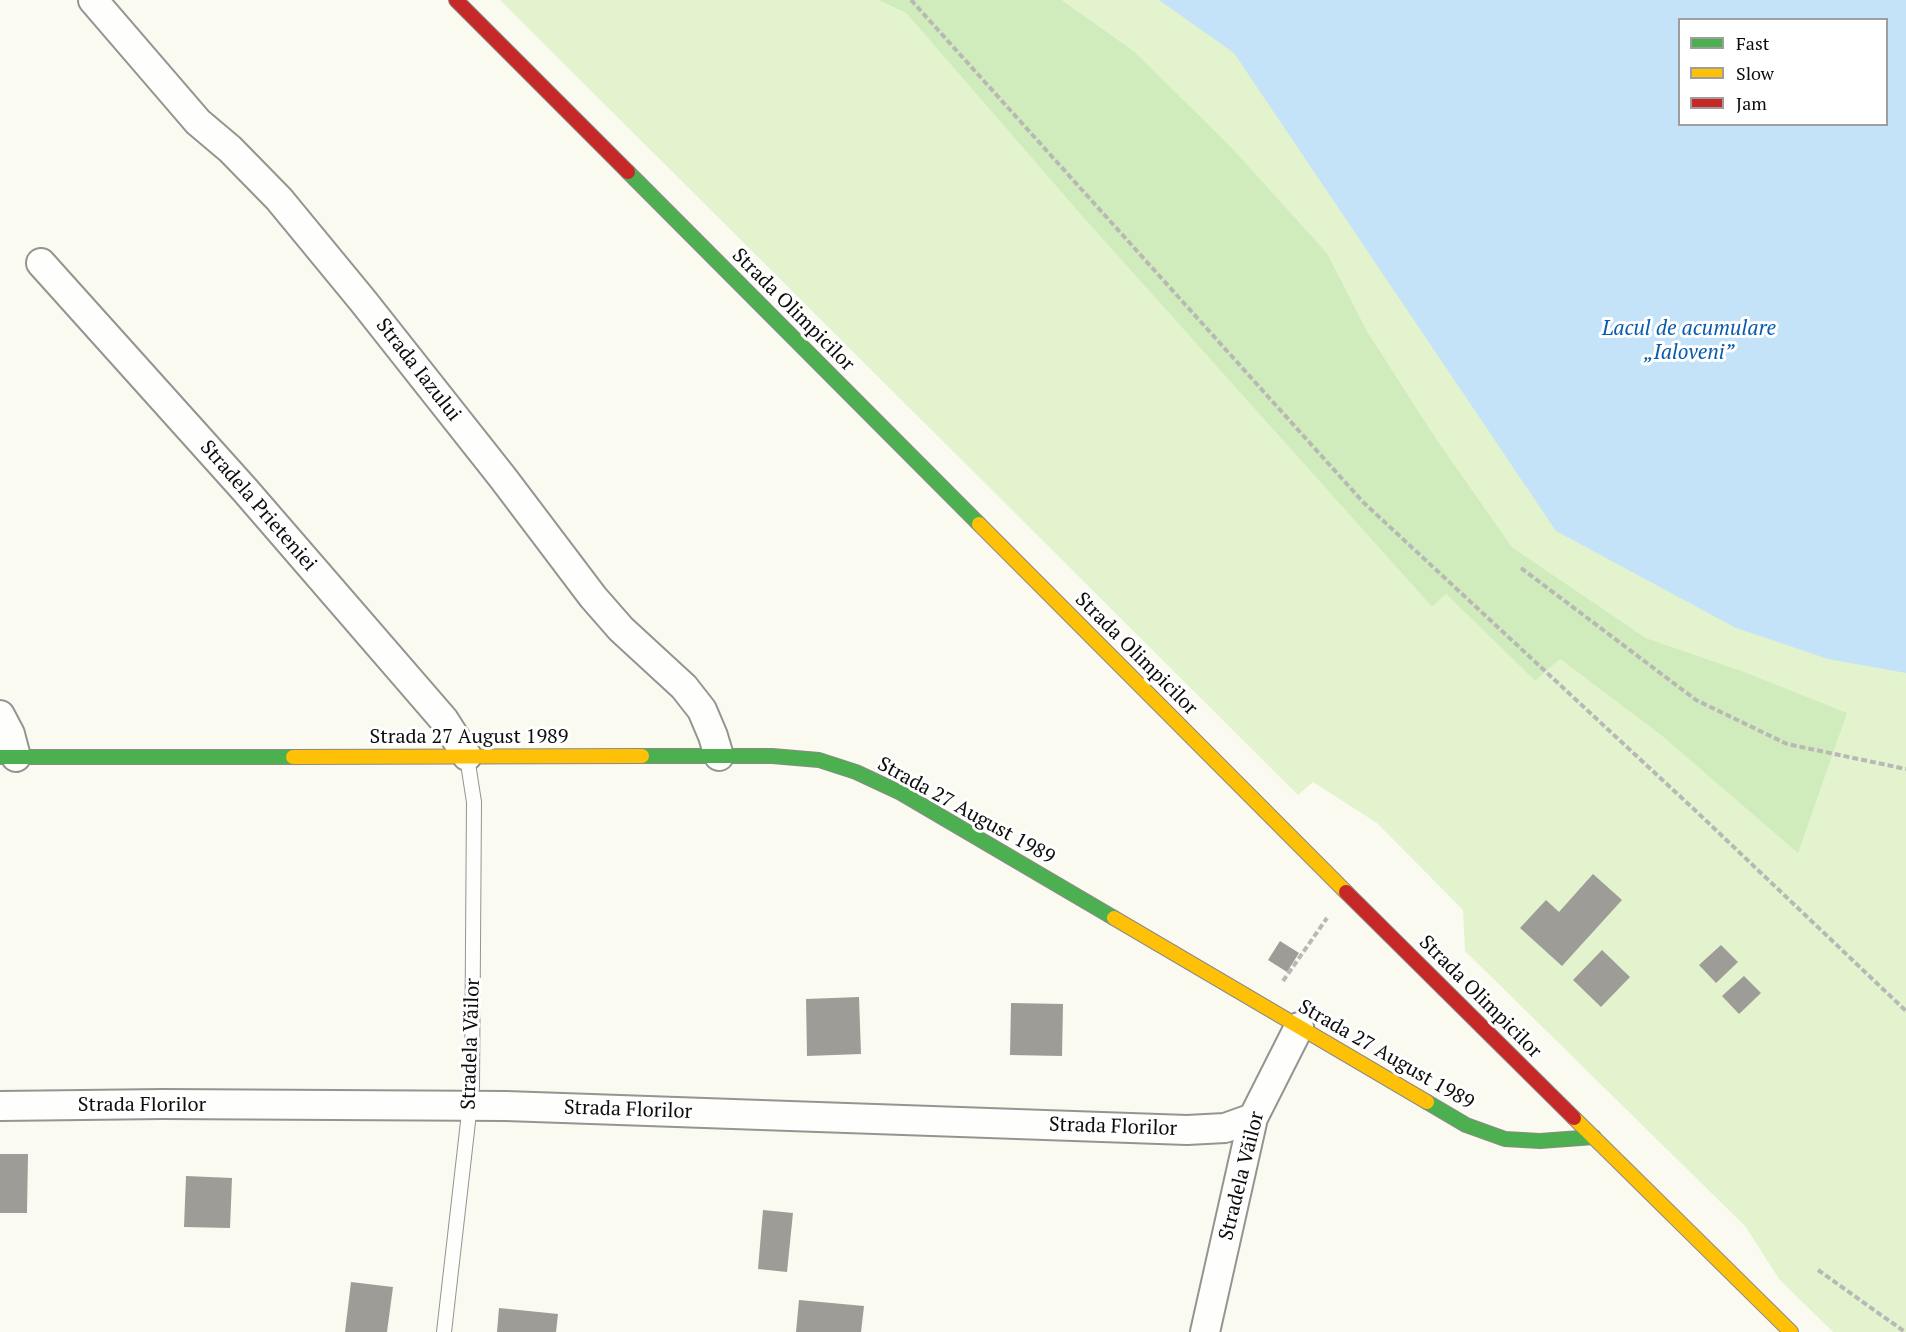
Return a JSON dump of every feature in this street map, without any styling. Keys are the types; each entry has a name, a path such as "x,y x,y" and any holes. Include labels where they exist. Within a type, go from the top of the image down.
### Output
{"main road":[{"name":"Strada Olimpicilor","path":"456,0 1349,895 1791,1332"},
{"name":"Strada 27 August 1989","path":"8,757 772,756 819,760 856,772 901,793 1466,1125 1505,1139 1540,1142 1594,1137"}],"street":[{"name":"Strada Iazului","path":"93,0 198,122 230,149 279,198 489,459 593,597 621,629 684,687 702,710 719,756"},
{"name":"Stradela Prieteniei","path":"41,263 245,490 444,720 466,756"},
{"path":"0,715 10,734 8,757"},
{"name":"Stradela Văilor","path":"1205,1332 1253,1118 1299,1027"},
{"name":"Strada Florilor","path":"0,1106 174,1104 518,1106 1186,1130 1225,1128 1253,1118"}],"lane":[{"name":"Stradela Văilor","path":"444,1332 472,1087 474,802 466,756"}],"path":[{"path":"911,0 1363,502 1698,813 1906,1011"},
{"path":"1521,568 1696,700 1787,744 1906,769"},
{"path":"1278,989 1330,912"},
{"path":"1818,1270 1905,1332"}],"green space":[{"path":"500,0 878,0 906,13 1082,216 1432,607 1446,594 1535,681 1560,659 1662,736 1798,852 1739,670 1646,638 1512,547 1437,440 1367,331 1327,253 1233,149 1135,52 1062,0 1214,0 1906,667 1906,1332 1833,1332 1779,1279 1745,1226 1465,951 1463,910 1377,823 1313,782 1298,795"},
{"path":"878,0 1062,0 1135,52 1233,149 1327,253 1367,331 1437,440 1512,547 1646,638 1739,670 1847,713 1798,853 1662,736 1560,659 1535,681 1446,594 1432,607 1082,216 906,13"}],"water":[{"name":"Lacul de acumulare „Ialoveni”","path":"1159,0 1906,0 1906,673 1828,659 1736,628 1556,531 1234,53"}],"building":[{"path":"1593,874 1622,900 1562,966 1520,928 1546,900 1559,912"},
{"path":"1280,941 1299,953 1287,972 1268,960"},
{"path":"1721,945 1738,962 1716,983 1699,965"},
{"path":"1602,950 1630,977 1601,1007 1573,980"},
{"path":"1744,976 1761,993 1739,1014 1722,996"},
{"path":"859,997 861,1054 807,1056 806,999"},
{"path":"1011,1003 1063,1004 1062,1056 1010,1055"},
{"path":"0,1154 28,1154 27,1213 0,1213"},
{"path":"186,1176 232,1178 230,1228 184,1227"},
{"path":"763,1210 793,1213 787,1272 758,1269"},
{"path":"351,1282 393,1287 387,1332 345,1332"},
{"path":"799,1300 864,1306 861,1332 796,1332"},
{"path":"499,1308 558,1314 556,1332 497,1332"}],"traffic: fast":[{"path":"628,172 979,524"},
{"path":"642,756 772,756 819,760 856,772 901,793 1114,918"},
{"path":"0,757 293,757"},
{"path":"1427,1102 1466,1125 1505,1139 1540,1141 1594,1137"}],"traffic: slow":[{"path":"979,524 1346,892"},
{"path":"293,757 642,756"},
{"path":"1114,918 1427,1102"},
{"path":"1574,1118 1791,1332"}],"traffic: jam":[{"path":"456,0 628,172"},
{"path":"1346,892 1574,1118"}]}
